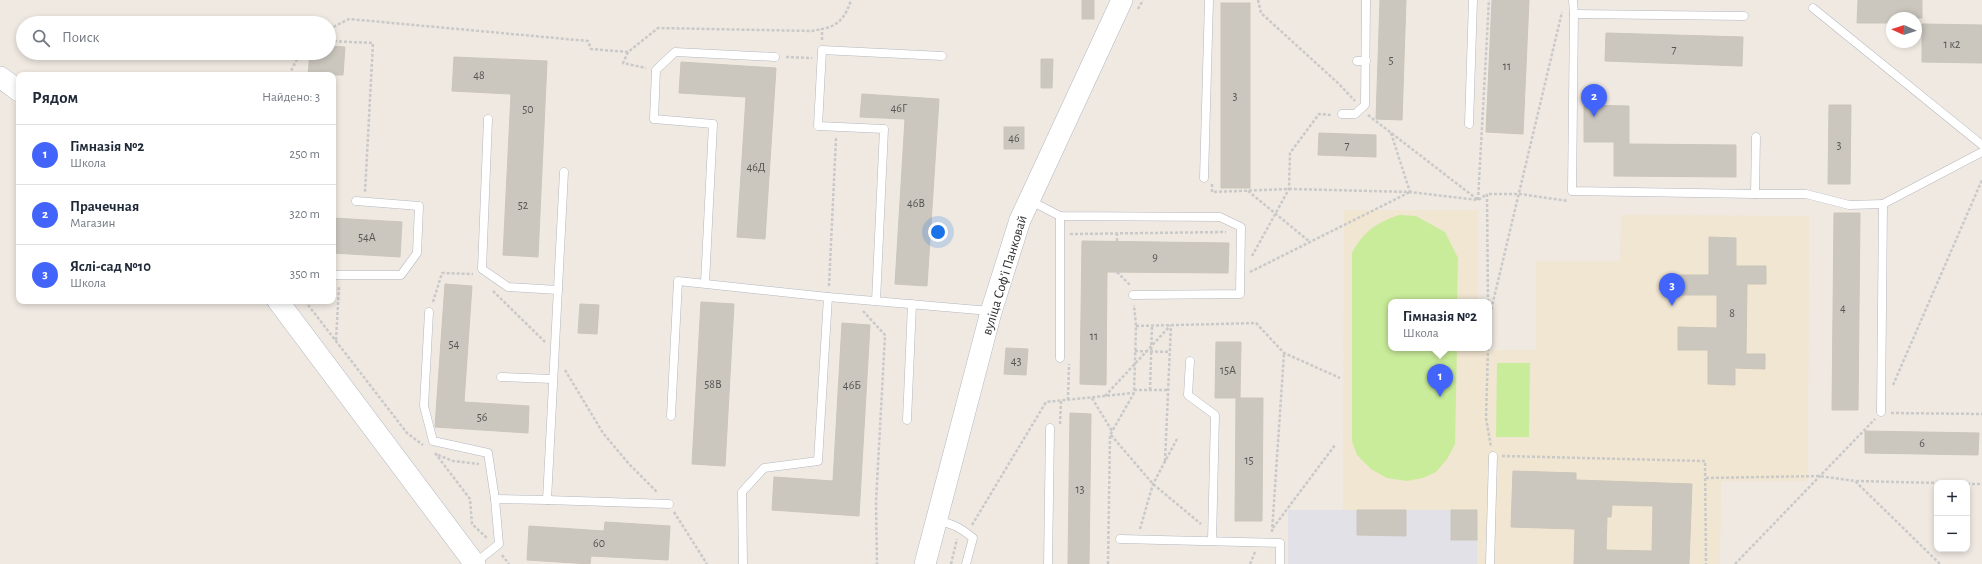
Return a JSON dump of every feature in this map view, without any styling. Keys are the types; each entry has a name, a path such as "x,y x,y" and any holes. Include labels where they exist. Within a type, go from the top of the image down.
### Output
{"main road":[{"name":"вуліца Софʼі Панковай","path":"925,564 991,312 1028,200 1129,6"},
{"path":"0,77 16,89"},
{"path":"285,306 475,564"}],"lane":[{"path":"1204,178 1208,0"},
{"path":"1342,114 1355,114 1365,104 1361,61 1366,0"},
{"path":"1469,124 1473,0"},
{"path":"1573,0 1572,191 1806,194 1849,205 1883,204 1982,152"},
{"path":"1813,8 1982,145"},
{"path":"1574,14 1744,16"},
{"path":"705,283 713,124 654,119 656,70 675,52 775,57"},
{"path":"876,301 884,130 818,126 822,54 942,56"},
{"path":"488,119 482,269 508,287 558,290"},
{"path":"1755,194 1756,137"},
{"path":"547,500 552,380 564,172"},
{"path":"1028,200 1060,216 1220,217 1241,227 1240,294 1132,291"},
{"path":"336,275 401,275 417,253 419,206 360,202"},
{"path":"1881,412 1883,204"},
{"path":"1060,216 1060,358"},
{"path":"671,416 678,281 991,312"},
{"path":"743,564 742,492 764,468 818,461 828,297"},
{"path":"907,420 912,304"},
{"path":"429,312 424,406 433,441 488,453 496,499 499,544 475,564"},
{"path":"1190,361 1188,395 1215,416 1212,537"},
{"path":"501,377 552,380"},
{"path":"1048,564 1050,428"},
{"path":"1490,564 1493,456"},
{"path":"496,499 669,504"},
{"path":"936,521 951,523 962,529 973,538 966,564"},
{"path":"1120,539 1212,537 1280,543 1280,564"}],"path":[{"path":"656,70 623,63 628,52 658,28 812,31 838,23 848,12 851,0"},
{"path":"1129,6 1143,0"},
{"path":"1258,0 1261,13 1339,84"},
{"path":"1478,200 1489,0"},
{"path":"1492,307 1520,194 1563,6"},
{"path":"336,26 349,20 588,41 591,49 628,52"},
{"path":"775,57 822,54 822,29"},
{"path":"336,41 373,43 360,202"},
{"path":"290,72 296,60"},
{"path":"1240,277 1289,189 1290,153 1319,114"},
{"path":"1370,117 1478,200"},
{"path":"828,297 836,127"},
{"path":"1391,133 1410,192"},
{"path":"1735,564 1881,412 1982,180"},
{"path":"1212,192 1289,189 1410,192 1478,200 1487,194 1520,194 1568,202 1572,191"},
{"path":"1248,191 1310,242"},
{"path":"1240,277 1410,192"},
{"path":"1487,194 1488,299"},
{"path":"1071,234 1233,232"},
{"path":"1117,233 1117,242"},
{"path":"1117,272 1132,291"},
{"path":"429,312 442,273 476,274"},
{"path":"336,275 336,341"},
{"path":"487,285 554,352 602,432 630,464 669,504 708,564"},
{"path":"307,304 407,433 424,446"},
{"path":"862,310 885,335 876,502 877,564"},
{"path":"1108,564 1110,435 1134,392 1136,326 1256,323 1284,353 1340,378"},
{"path":"1105,396 1171,325"},
{"path":"1165,461 1171,325"},
{"path":"1150,390 1152,326"},
{"path":"1135,351 1170,352"},
{"path":"1488,351 1486,418 1493,456 1706,461 1706,564"},
{"path":"1271,542 1284,353"},
{"path":"971,526 1046,402 1092,398 1150,390 1168,390"},
{"path":"1092,398 1112,432"},
{"path":"1881,412 1982,414"},
{"path":"1110,435 1153,484 1212,537"},
{"path":"1138,539 1153,484 1178,437"},
{"path":"1272,528 1335,445"},
{"path":"430,450 453,461 490,465"},
{"path":"436,454 470,499 472,524 496,547 509,564"},
{"path":"1706,478 1819,476 1855,481 1934,483"},
{"path":"1855,481 1940,564"},
{"path":"1970,484 1982,484"},
{"path":"967,522 976,531"}],"shaded area":[{"path":"1344,210 1478,210 1478,299 1388,299 1388,351 1536,350 1536,261 1620,261 1621,215 1809,216 1808,481 1721,481 1720,564 1477,564 1477,510 1343,510"},
{"path":"1288,510 1477,510 1477,564 1288,564"}],"green space":[{"path":"1399,215 1416,216 1445,232 1458,258 1457,299 1388,299 1388,351 1457,351 1455,444 1447,459 1436,472 1423,478 1407,481 1387,478 1371,469 1357,455 1352,441 1352,253 1366,233 1384,221"},
{"path":"1497,363 1530,363 1529,437 1496,437"}],"building":[{"path":"1082,0 1094,0 1094,19 1082,19"},
{"path":"1380,0 1406,0 1402,120 1376,119"},
{"path":"1492,0 1529,0 1523,134 1486,132"},
{"path":"1858,0 1922,0 1922,12 1886,12 1886,23 1857,23"},
{"path":"1221,3 1250,3 1250,188 1221,188"},
{"path":"1922,24 1982,25 1982,63 1922,62"},
{"path":"1606,33 1743,37 1742,66 1605,61"},
{"path":"336,46 345,47 343,75 336,75 336,72 308,72 309,60 336,60"},
{"path":"454,57 547,61 538,257 503,255 511,94 452,91"},
{"path":"1041,59 1053,59 1052,88 1041,88"},
{"path":"681,62 776,68 765,239 737,237 746,97 679,93"},
{"path":"862,94 939,99 927,286 895,284 905,119 860,117"},
{"path":"1584,105 1629,106 1629,144 1736,145 1736,177 1614,176 1614,142 1584,142"},
{"path":"1829,105 1851,105 1850,184 1828,184"},
{"path":"1004,127 1024,127 1024,149 1004,149"},
{"path":"1319,133 1376,135 1376,157 1318,155"},
{"path":"1834,213 1860,213 1858,410 1832,410"},
{"path":"336,218 402,222 400,257 336,253"},
{"path":"1709,237 1736,238 1736,266 1766,266 1766,284 1747,284 1746,354 1765,354 1765,369 1735,368 1735,385 1708,384 1708,350 1678,350 1678,327 1717,328 1717,295 1674,295 1674,275 1709,275"},
{"path":"1082,241 1229,243 1228,273 1107,272 1106,385 1080,384"},
{"path":"445,284 472,286 464,402 529,406 528,433 435,427"},
{"path":"701,302 734,304 725,466 692,464"},
{"path":"580,304 599,305 597,334 578,333"},
{"path":"842,323 870,325 859,516 772,510 774,477 833,481"},
{"path":"1216,342 1241,342 1240,398 1263,398 1262,521 1235,521 1236,398 1215,398"},
{"path":"1006,348 1028,349 1026,375 1004,374"},
{"path":"1070,413 1091,414 1089,564 1068,564"},
{"path":"1865,431 1979,433 1978,455 1865,453"},
{"path":"1513,471 1576,473 1576,480 1692,484 1689,564 1574,564 1575,529 1511,527","holes":["1612,505 1653,506 1652,551 1606,550 1607,517 1611,517"]},
{"path":"1357,510 1406,510 1406,536 1357,535"},
{"path":"1451,510 1477,510 1477,540 1451,540"},
{"path":"605,522 670,526 668,560 591,556 590,564 527,560 529,526 604,531"}],"place":[{"name":"Прачечная","path":"1594,117"},
{"name":"Яслі-сад №10","path":"1672,306"},
{"name":"Гімназія №2","path":"1440,397"}]}
